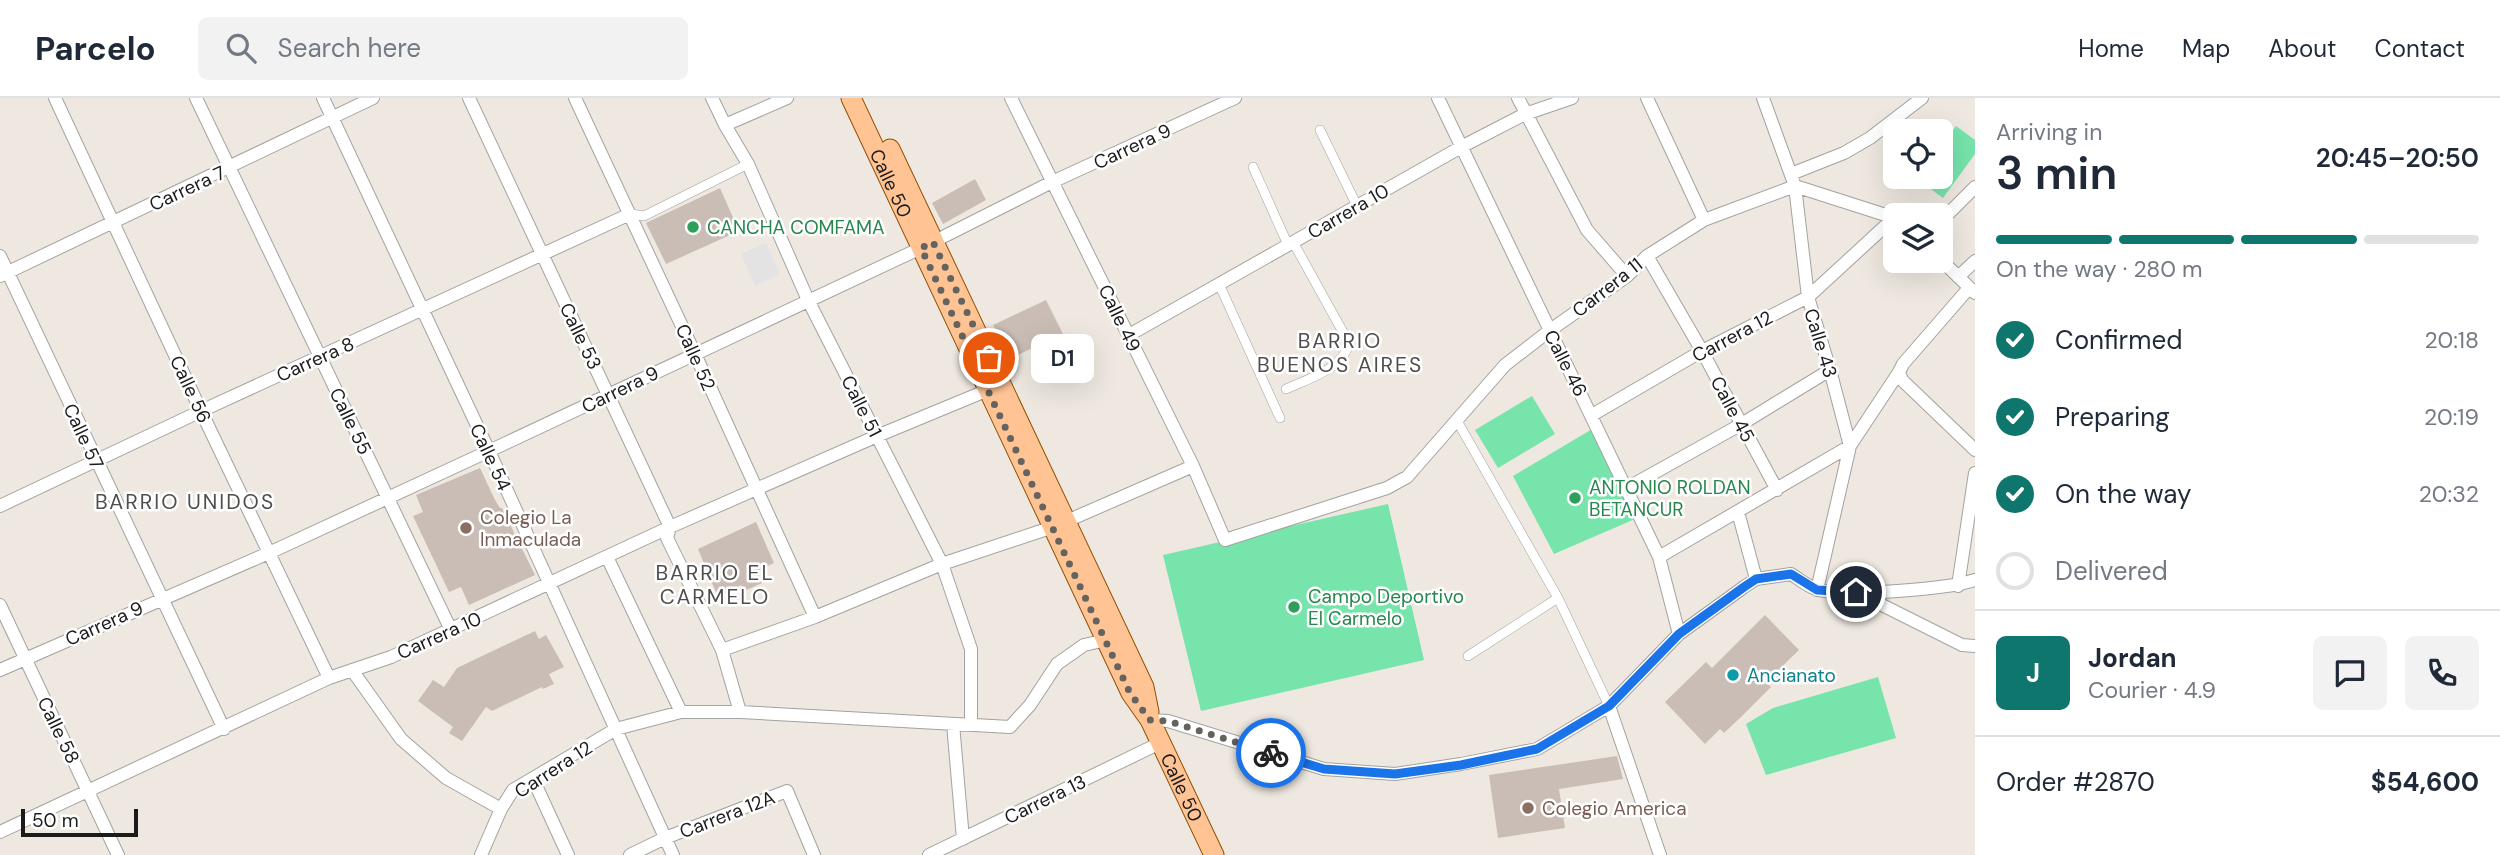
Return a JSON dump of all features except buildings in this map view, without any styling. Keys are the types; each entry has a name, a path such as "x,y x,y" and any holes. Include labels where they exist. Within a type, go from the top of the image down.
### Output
{"main road":[{"name":"Calle 50","path":"851,98 927,245 1060,524 1105,640 1130,693 1150,720 1214,855"},
{"name":"Calle 50","path":"866,98 988,390 1144,687 1150,720"}],"street":[{"name":"Calle 56","path":"55,98 329,678"},
{"name":"Calle 55","path":"196,98 451,630"},
{"name":"Calle 54","path":"323,98 489,451 673,855"},
{"name":"Carrera 7","path":"4,274 373,98"},
{"name":"Calle 53","path":"469,98 670,527 667,538 722,650 740,712"},
{"name":"Calle 52","path":"575,98 815,617"},
{"name":"Calle 51","path":"712,98 748,164 808,300 942,564 971,649 971,724"},
{"path":"725,125 787,98"},
{"name":"Calle 49","path":"1011,98 1193,466 1225,540"},
{"name":"Carrera 9","path":"0,670 271,552 1235,98"},
{"name":"Calle 46","path":"1438,98 1659,557 1679,634"},
{"path":"1518,98 1587,230 1627,276"},
{"name":"Carrera 10","path":"1129,335 1463,146 1525,114 1572,98"},
{"path":"1647,98 1704,220"},
{"name":"Calle 43","path":"1763,98 1793,180 1808,298 1850,446 1817,590"},
{"name":"Carrera 11","path":"1225,540 1387,488 1407,477 1505,365 1627,276 1647,256 1704,220 1793,180 1861,143 1922,98"},
{"path":"1320,130 1357,206"},
{"path":"630,214 644,216 748,164"},
{"path":"1253,167 1290,244 1349,343 1347,352 1338,363 1286,389"},
{"path":"1793,180 1883,214"},
{"path":"1953,209 1975,187"},
{"name":"Carrera 8","path":"0,506 630,214"},
{"name":"Carrera 12","path":"1592,415 1702,351 1808,298 1883,229"},
{"name":"Calle 57","path":"0,256 4,274 224,729"},
{"name":"Calle 45","path":"1647,256 1777,490"},
{"path":"1958,277 1975,261"},
{"path":"1659,557 1850,446 1900,376 1903,364 1972,291 1953,272"},
{"path":"1219,284 1280,418"},
{"path":"1627,488 1740,425 1830,370"},
{"path":"1900,376 1975,450"},
{"path":"877,436 988,390"},
{"path":"1457,419 1558,598 1609,706 1660,855"},
{"name":"Carrera 10","path":"0,832 329,678 391,657 670,527 877,436"},
{"path":"722,650 815,617 942,564 1060,524 1193,466"},
{"path":"1958,586 1975,473"},
{"path":"1738,512 1756,579"},
{"path":"607,557 681,712"},
{"path":"1150,720 1168,721 1324,769 1395,774 1461,765 1537,749 1609,706 1679,634 1756,579 1791,574 1817,590 1856,592 1958,586 1975,580"},
{"path":"1856,592 1962,645 1975,646"},
{"path":"1468,656 1558,598"},
{"name":"Calle 58","path":"0,605 118,855"},
{"name":"Carrera 12","path":"481,855 501,809 513,790 616,729 681,712 740,712 1010,727 1030,705 1057,664 1084,645 1105,640"},
{"path":"352,670 401,739 446,778 501,809"},
{"path":"953,724 963,839"},
{"name":"Carrera 13","path":"929,855 1160,743"},
{"path":"533,779 568,855"},
{"name":"Carrera 12A","path":"630,855 665,838 787,791 814,855"}],"green space":[{"path":"1956,126 1975,140 1975,154 1953,184 1953,130"},
{"path":"1931,189 1950,189 1943,198"},
{"path":"1532,396 1555,434 1498,468 1475,430"},
{"name":"ANTONIO ROLDAN BETANCUR","path":"1594,428 1635,519 1554,554 1513,476"},
{"name":"Campo Deportivo El Carmelo","path":"1388,504 1424,660 1201,711 1163,555"},
{"path":"1878,677 1896,738 1766,775 1746,724 1773,708"}],"shaded area":[{"path":"766,243 780,274 755,286 741,254"}],"way so far":[{"path":"989,358 933,242 921,248 1130,693 1150,720 1168,721 1271,753"}],"place":[{"name":"CANCHA COMFAMA","path":"693,227"},
{"name":"D1","path":"989,358"},
{"name":"ANTONIO ROLDAN BETANCUR","path":"1575,498"},
{"name":"Colegio La Inmaculada","path":"466,528"},
{"name":"Campo Deportivo El Carmelo","path":"1294,607"},
{"name":"Ancianato","path":"1733,675"},
{"name":"Colegio America","path":"1528,808"}],"district":[{"name":"BARRIO BUENOS AIRES","path":"1340,353"},
{"name":"BARRIO UNIDOS","path":"185,502"},
{"name":"BARRIO EL CARMELO","path":"715,585"}],"route":[{"path":"1271,753 1324,769 1395,774 1461,765 1537,749 1609,706 1679,634 1756,579 1791,574 1817,590 1856,592"}]}
